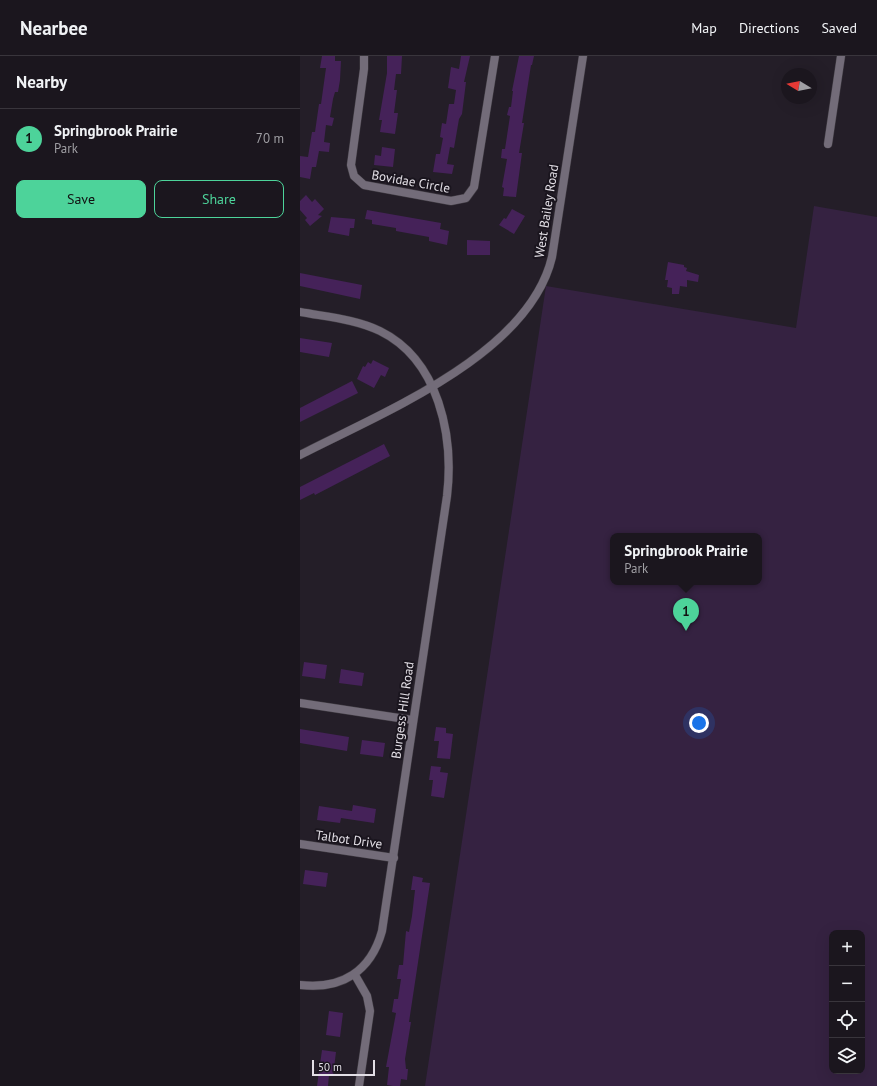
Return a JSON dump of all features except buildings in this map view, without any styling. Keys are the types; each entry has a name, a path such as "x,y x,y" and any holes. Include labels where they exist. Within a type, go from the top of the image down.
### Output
{"street":[{"name":"Bovidae Circle","path":"364,56 364,69 351,165 354,176 364,185 451,201 466,198 474,187 495,56"},
{"name":"West Bailey Road","path":"300,455 431,386 468,364 506,332 531,301 549,268 583,56"},
{"path":"828,144 841,56"},
{"name":"Burgess Hill Road","path":"300,312 358,323 388,336 415,359 431,386 445,427 449,459 449,476 412,720 394,858 383,928 379,942 370,959 354,975 325,986 300,984"},
{"path":"300,703 412,720"},
{"name":"Talbot Drive","path":"300,844 394,858"},
{"path":"354,975 367,996 370,1011 359,1086"}],"shaded area":[{"path":"814,206 877,217 877,1086 425,1086 546,286 796,328"}],"place":[{"name":"Springbrook Prairie","path":"686,631"}]}
